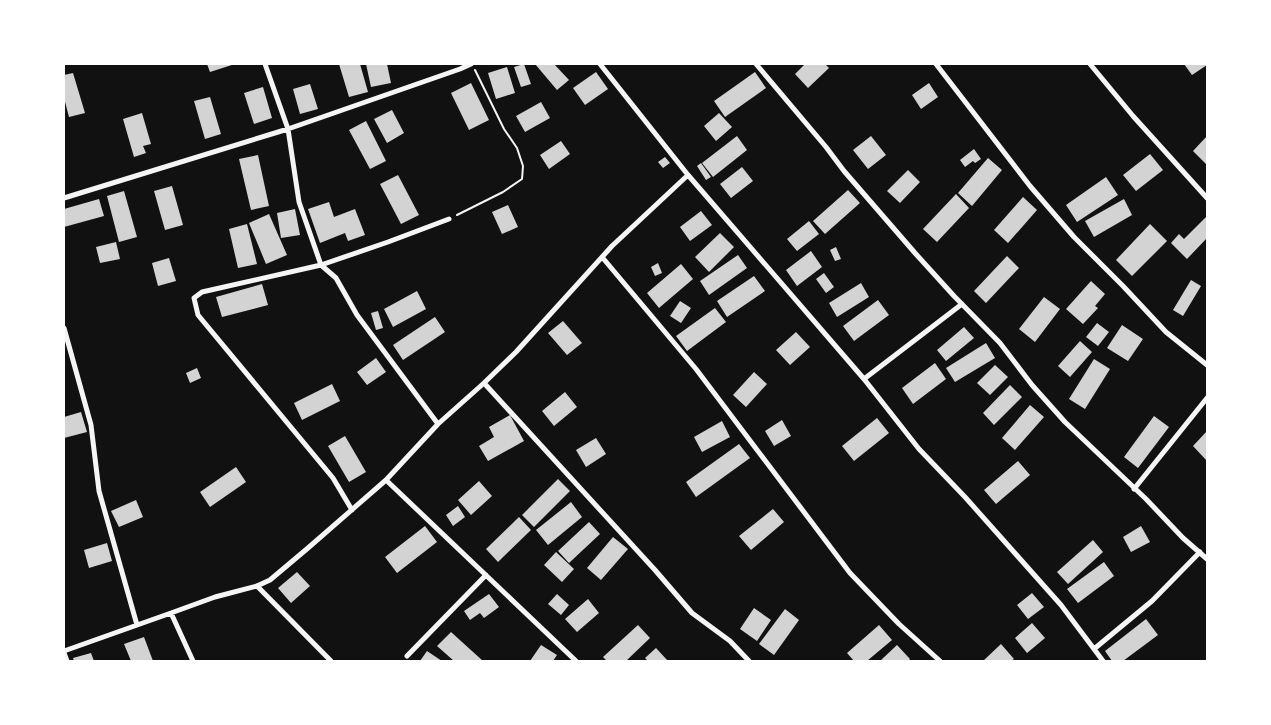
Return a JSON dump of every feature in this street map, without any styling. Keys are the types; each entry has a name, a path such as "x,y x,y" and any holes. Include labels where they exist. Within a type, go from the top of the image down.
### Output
{"street":[{"path":"265,64 288,129 299,202 320,265 336,278 357,315 438,424"},
{"path":"64,198 288,129 471,64"},
{"path":"600,64 688,174 864,379 919,449 1062,605 1103,661"},
{"path":"756,64 915,253 1000,343 1032,385 1065,422 1183,538 1207,559"},
{"path":"944,64 937,66 1024,178 1074,237 1124,286 1166,332 1207,365"},
{"path":"1090,64 1133,116 1207,198"},
{"path":"67,661 64,652 171,612 215,597 257,586 270,580 386,480 438,424 516,352 612,246 688,174"},
{"path":"352,510 333,478 198,315 194,298 202,292 320,265 449,219"},
{"path":"602,257 696,369 850,573 899,624 940,661"},
{"path":"864,379 962,304"},
{"path":"64,328 91,425 100,491 137,625"},
{"path":"484,383 692,613 730,641 749,661"},
{"path":"1134,488 1207,398"},
{"path":"386,480 576,661"},
{"path":"1094,649 1152,601 1200,552"},
{"path":"407,656 486,575"},
{"path":"257,586 331,661"},
{"path":"171,612 193,661"}],"path":[{"path":"449,219 503,192 522,179 522,166 517,148 504,130 471,64"}],"building":[{"path":"207,64 235,64 210,72"},
{"path":"339,64 360,64 368,92 349,97"},
{"path":"366,64 387,64 391,83 371,87"},
{"path":"524,64 531,84 521,87 514,67"},
{"path":"535,64 554,64 569,80 557,90"},
{"path":"805,64 825,64 829,68 808,88 795,74"},
{"path":"1184,64 1207,64 1207,65 1192,75"},
{"path":"507,67 515,93 496,99 488,73"},
{"path":"596,72 608,89 585,105 573,88"},
{"path":"755,72 766,88 725,117 714,101"},
{"path":"73,73 85,113 69,117 64,98 64,75"},
{"path":"471,83 489,120 469,130 451,93"},
{"path":"929,83 938,97 921,109 912,95"},
{"path":"310,84 318,109 300,114 293,89"},
{"path":"263,87 272,118 254,124 244,93"},
{"path":"210,97 221,134 205,139 194,101"},
{"path":"541,102 550,118 525,132 516,116"},
{"path":"392,110 404,133 387,143 374,119"},
{"path":"142,113 151,144 143,146 146,153 134,157 123,119"},
{"path":"719,113 732,127 716,141 704,126"},
{"path":"366,121 386,161 370,169 349,130"},
{"path":"737,136 747,150 713,177 702,163"},
{"path":"871,136 886,155 868,169 853,150"},
{"path":"1207,136 1207,165 1193,151"},
{"path":"561,141 570,154 549,169 540,155"},
{"path":"974,149 981,159 975,163 973,161 965,167 960,160"},
{"path":"1150,154 1163,170 1136,191 1123,175"},
{"path":"258,155 269,206 251,210 239,159"},
{"path":"665,157 670,163 663,168 658,162"},
{"path":"988,158 1002,170 972,206 958,193"},
{"path":"701,163 711,177 706,180 697,166"},
{"path":"742,167 753,181 731,198 720,184"},
{"path":"908,170 920,182 900,203 887,191"},
{"path":"398,175 419,215 401,224 380,184"},
{"path":"1106,177 1118,195 1077,222 1066,205"},
{"path":"172,186 183,225 165,230 154,191"},
{"path":"848,190 860,203 825,234 813,221"},
{"path":"124,191 137,237 119,242 107,196"},
{"path":"956,194 969,208 937,242 923,229"},
{"path":"1023,197 1037,210 1008,243 994,230"},
{"path":"99,199 104,216 64,227 64,209"},
{"path":"1124,199 1132,215 1094,237 1085,221"},
{"path":"329,202 334,217 355,209 365,235 348,241 345,233 320,243 308,209"},
{"path":"508,205 518,227 502,234 492,212"},
{"path":"295,209 300,235 281,238 277,213"},
{"path":"701,211 712,225 690,241 680,227"},
{"path":"269,214 287,255 266,264 249,223"},
{"path":"1207,216 1207,238 1187,259 1171,243 1179,234 1184,239"},
{"path":"809,221 819,234 797,251 787,239"},
{"path":"247,224 257,264 238,268 229,229"},
{"path":"1150,224 1167,241 1132,276 1116,260"},
{"path":"720,233 734,247 709,272 695,257"},
{"path":"116,242 120,259 100,263 96,247"},
{"path":"836,247 841,259 835,261 830,250"},
{"path":"811,251 822,267 797,286 786,270"},
{"path":"738,255 747,268 709,295 700,281"},
{"path":"1007,256 1019,268 986,303 974,291"},
{"path":"169,258 176,281 158,286 152,263"},
{"path":"658,263 662,273 655,276 651,267"},
{"path":"681,264 693,279 659,308 647,293"},
{"path":"824,273 834,287 826,293 816,279"},
{"path":"754,276 765,291 727,317 717,301"},
{"path":"1191,280 1201,286 1183,316 1173,310"},
{"path":"1091,281 1105,294 1095,306 1098,308 1083,324 1066,309"},
{"path":"861,283 869,297 837,317 829,303"},
{"path":"262,284 268,305 222,317 216,297"},
{"path":"417,291 426,309 393,327 384,309"},
{"path":"1044,297 1060,309 1035,342 1019,329"},
{"path":"878,300 889,315 854,341 843,326"},
{"path":"680,301 691,308 681,323 670,316"},
{"path":"715,308 726,322 687,351 676,336"},
{"path":"378,311 383,328 376,330 371,313"},
{"path":"435,317 445,332 403,360 393,345"},
{"path":"563,321 582,343 567,355 548,333"},
{"path":"1097,323 1109,332 1098,346 1086,337"},
{"path":"1122,325 1143,339 1128,361 1107,348"},
{"path":"964,327 974,338 946,361 937,350"},
{"path":"796,332 810,347 790,365 776,350"},
{"path":"1080,341 1092,352 1070,377 1058,366"},
{"path":"986,343 995,358 955,382 946,368"},
{"path":"376,358 386,372 367,385 357,372"},
{"path":"1094,359 1110,369 1085,409 1069,399"},
{"path":"935,363 946,379 913,404 902,388"},
{"path":"995,365 1008,377 990,395 977,383"},
{"path":"197,368 201,378 190,383 186,373"},
{"path":"754,372 767,384 746,407 733,395"},
{"path":"332,384 340,401 302,420 294,403"},
{"path":"1010,385 1022,397 994,425 983,413"},
{"path":"565,392 577,407 554,426 542,411"},
{"path":"1030,405 1044,417 1015,450 1002,438"},
{"path":"81,412 87,432 64,438 64,417"},
{"path":"510,415 524,441 488,461 479,446 494,437 489,427"},
{"path":"1154,416 1169,427 1138,468 1124,457"},
{"path":"877,418 889,433 854,461 842,446"},
{"path":"782,420 791,436 774,446 765,431"},
{"path":"722,421 730,437 702,452 694,437"},
{"path":"1207,431 1207,461 1193,446"},
{"path":"345,436 366,472 349,482 328,446"},
{"path":"596,438 606,454 586,467 576,450"},
{"path":"739,444 750,458 696,497 686,482"},
{"path":"1018,461 1030,475 996,504 984,490"},
{"path":"236,467 246,482 210,507 200,492"},
{"path":"558,479 570,491 534,527 522,515"},
{"path":"479,481 492,496 471,515 458,500"},
{"path":"136,500 143,517 119,527 111,511"},
{"path":"571,502 582,517 548,545 536,530"},
{"path":"458,506 465,517 453,526 446,515"},
{"path":"773,509 784,522 751,550 739,536"},
{"path":"519,517 531,530 498,562 486,549"},
{"path":"589,522 600,534 569,563 558,551"},
{"path":"425,526 437,542 397,573 385,557"},
{"path":"1141,526 1150,542 1131,552 1123,537"},
{"path":"613,537 628,549 601,580 587,568"},
{"path":"1093,540 1103,552 1068,584 1057,572"},
{"path":"107,543 112,561 89,568 84,550"},
{"path":"556,552 574,569 562,582 544,565"},
{"path":"1104,562 1114,576 1078,603 1067,589"},
{"path":"297,572 310,586 291,603 278,588"},
{"path":"1032,593 1044,607 1028,619 1017,605"},
{"path":"489,594 499,607 484,618 480,613 470,620 464,611"},
{"path":"557,594 569,605 561,615 548,604"},
{"path":"588,599 599,613 577,632 565,619"},
{"path":"754,608 771,620 757,641 740,629"},
{"path":"785,609 799,620 774,655 759,644"},
{"path":"1146,619 1158,635 1123,661 1112,661 1105,651"},
{"path":"1032,623 1045,638 1027,653 1015,638"},
{"path":"638,625 650,638 626,661 607,661 603,657"},
{"path":"879,625 892,640 867,661 854,661 847,653"},
{"path":"451,632 483,661 454,661 437,646"},
{"path":"144,637 153,661 131,661 124,644"},
{"path":"1001,644 1014,659 1011,661 983,661"},
{"path":"541,645 557,655 553,661 530,661"},
{"path":"897,645 910,659 908,661 880,661"},
{"path":"656,648 668,661 648,661 645,658"},
{"path":"427,651 442,661 420,661"},
{"path":"91,653 94,661 74,661 73,658"}]}
